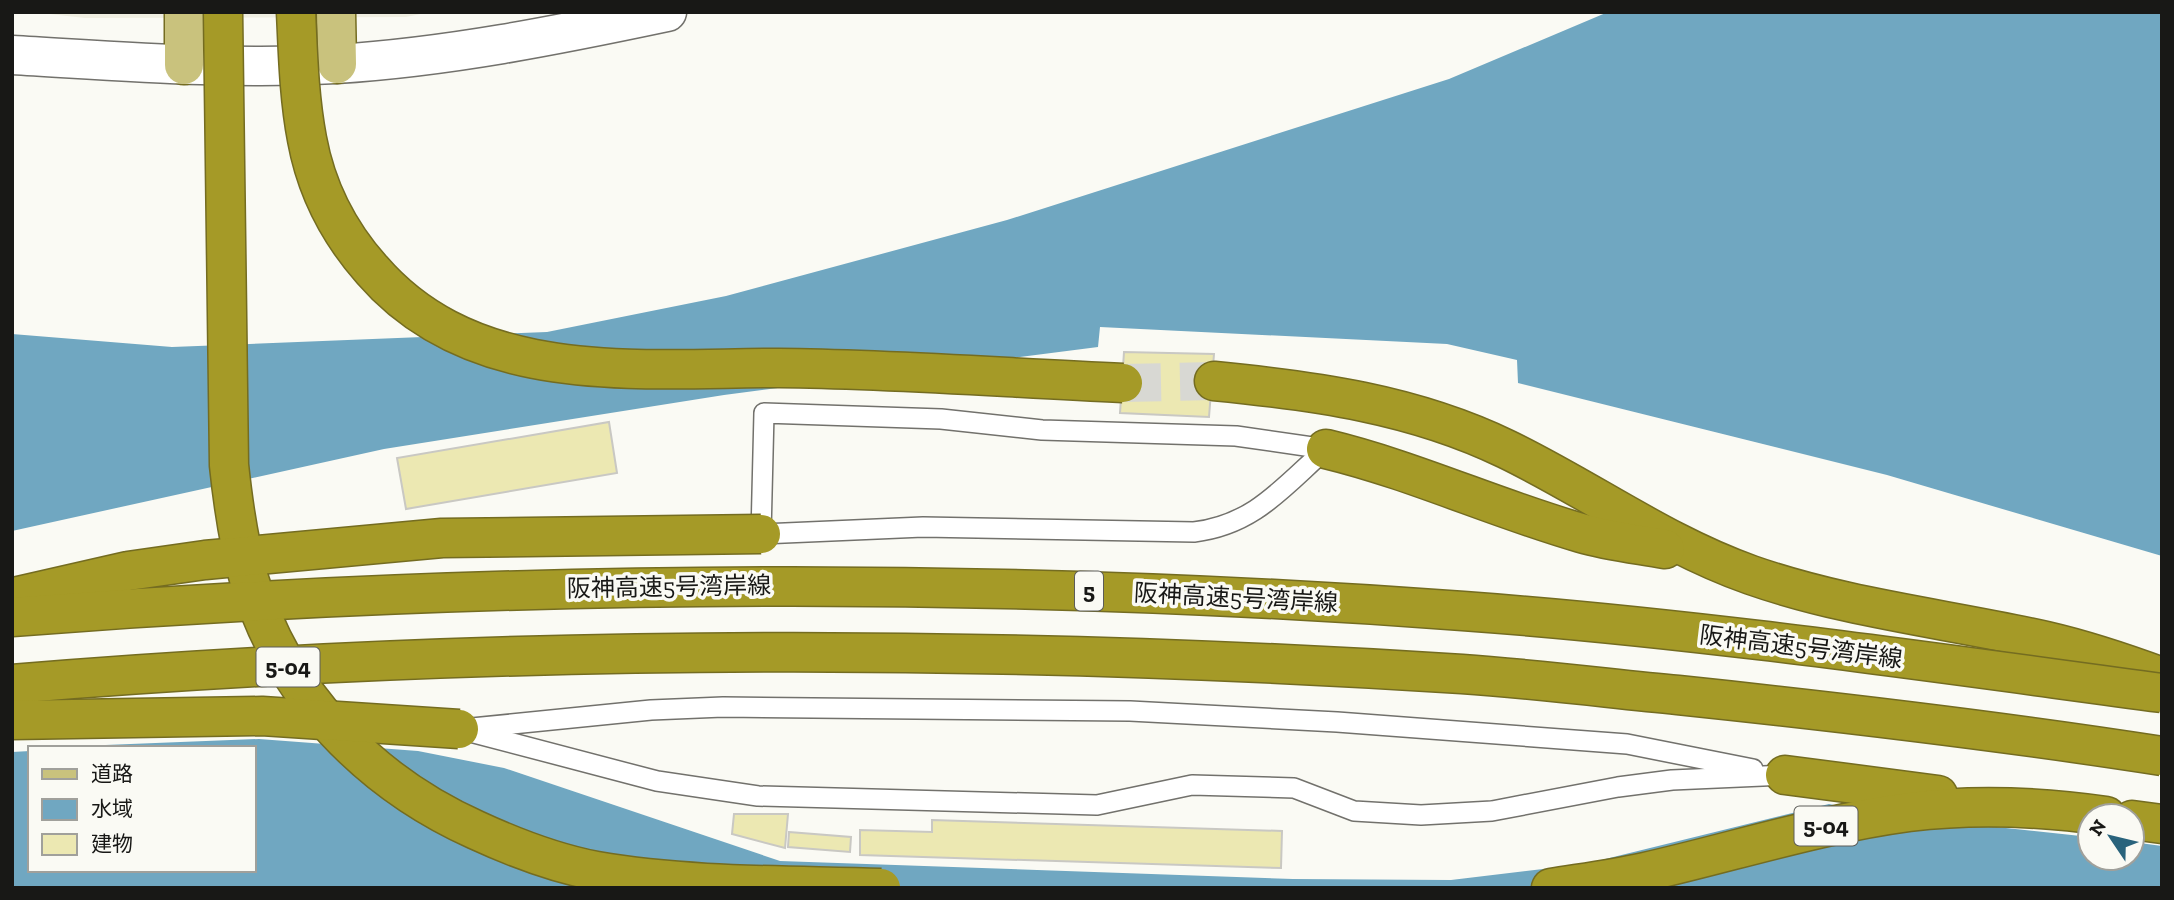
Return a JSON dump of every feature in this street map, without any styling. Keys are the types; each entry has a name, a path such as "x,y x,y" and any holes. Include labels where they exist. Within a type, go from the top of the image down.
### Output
{"highway":[{"name":"5-04","path":"223,12 229,465 236,524 250,581 269,631 297,684 331,726 369,764 408,792 453,820 547,860 594,870 687,882 881,888"},
{"path":"296,12 307,140 321,191 340,229 392,293 428,321 468,342 523,357 603,367 838,369 1123,383"},
{"path":"1214,382 1356,399 1407,410 1455,427 1550,471 1701,556"},
{"path":"1326,449 1429,478 1495,505 1584,535 1701,556 1806,590 2048,641 2162,677"},
{"path":"12,597 128,571 205,560 442,538 761,534"},
{"name":"阪神高速5号湾岸線","path":"12,617 236,600 477,590 823,585 1164,593 1465,611 1750,639 2162,693"},
{"path":"12,684 181,670 459,655 970,653 1468,674 1831,711 2162,756"},
{"path":"12,720 262,716 459,729"},
{"path":"1785,775 2076,812"},
{"name":"5-04","path":"1551,888 1644,872 1827,826 1912,812 1959,808 2076,813"}],"main road":[{"path":"184,12 184,65"},
{"path":"336,12 337,64"}],"street":[{"path":"12,55 184,65 337,64 520,43 667,12"}],"lane":[{"path":"764,413 941,419 1042,430 1236,436 1326,449 1259,509 1218,529 1194,533 923,527 761,534 764,413"},
{"path":"459,729 651,710 723,707 1130,711 1337,722 1627,744 1785,775"},
{"path":"459,729 657,781 758,796 1097,805 1192,785 1205,785 1294,788 1354,811 1421,815 1492,811 1672,780 1785,775"}],"shaded area":[{"path":"32,12 430,12 406,17 85,18"}],"water":[{"path":"1608,12 2162,12 2162,888 12,888 12,334 172,347 547,332 726,296 1007,220 1449,79"}],"pier":[{"path":"1100,327 1447,344 1517,360 1518,383 1887,475 2162,556 2162,846 2146,844 2146,802 2076,802 2076,836 1884,815 1829,804 1585,864 1451,880 1293,879 780,861 504,768 418,751 259,739 28,746 28,751 12,752 12,531 384,449 724,395 1098,347"}],"building":[{"path":"1124,352 1214,354 1209,417 1120,413"},
{"path":"609,422 617,473 406,509 397,458"},
{"path":"734,814 788,814 785,848 732,834"},
{"path":"932,820 1282,831 1281,868 860,855 860,830 932,832"},
{"path":"789,832 851,837 850,852 788,847"}],"tunnel":[{"path":"1123,383 1214,381"}]}
